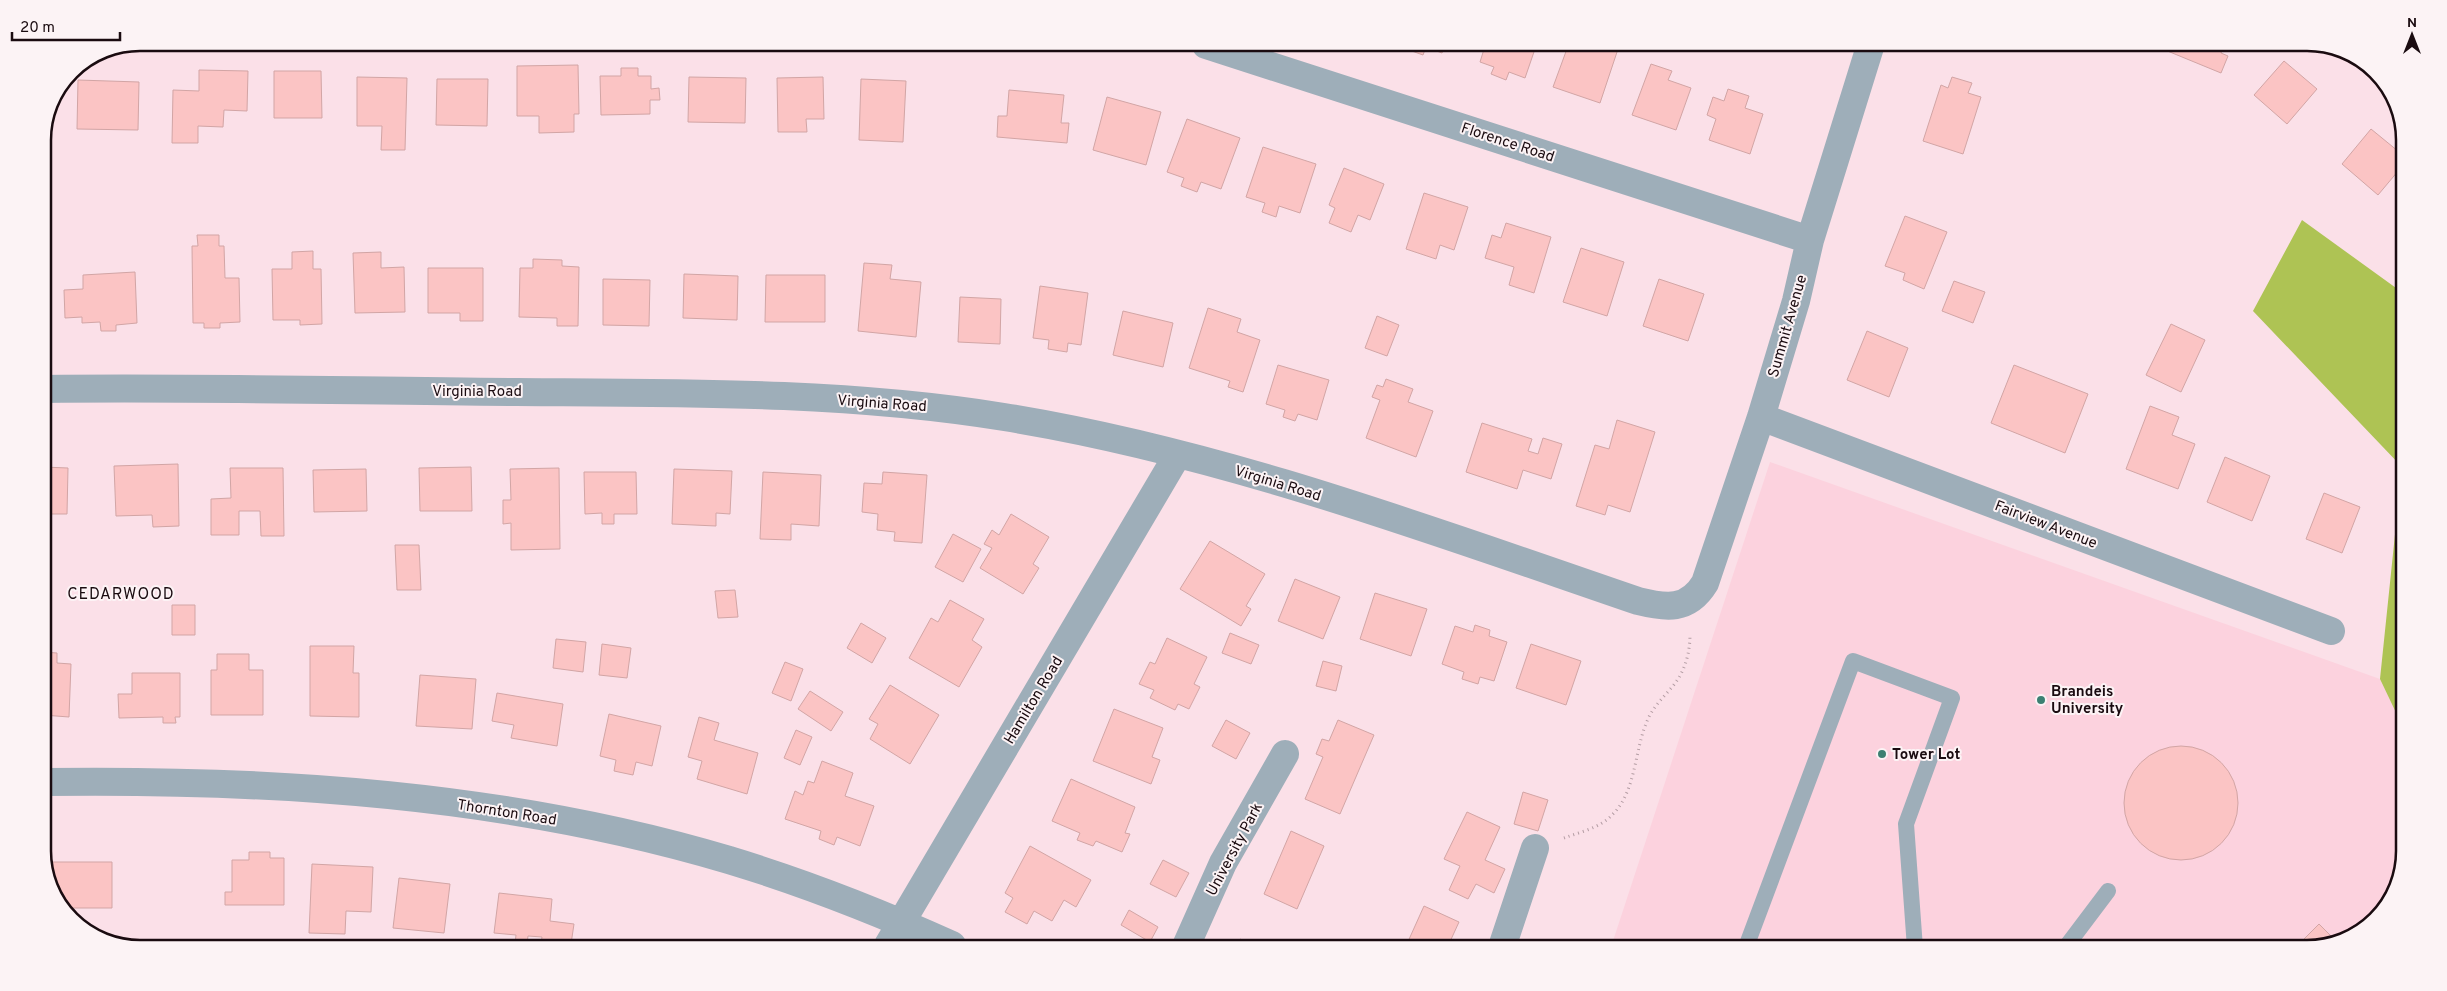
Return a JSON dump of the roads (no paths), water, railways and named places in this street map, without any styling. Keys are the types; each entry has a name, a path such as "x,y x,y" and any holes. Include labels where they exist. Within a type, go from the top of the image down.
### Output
{"street":[{"name":"Florence Road","path":"1225,51 1810,240"},
{"name":"Summit Avenue","path":"1692,600 1705,583 1761,417 1796,301 1810,240 1869,51"},
{"name":"Virginia Road","path":"51,389 632,392 878,401 1009,418 1178,454 1410,523 1638,601 1668,606 1680,605 1692,600"},
{"name":"Fairview Avenue","path":"1761,417 2332,631"},
{"name":"Hamilton Road","path":"894,934 1178,454"},
{"name":"University Park","path":"1189,940 1223,863 1286,754"},
{"name":"Thornton Road","path":"51,782 155,783 325,790 402,796 529,815 616,832 728,860 800,884 894,934 926,940"},
{"path":"1504,940 1535,848"}],"lane":[{"path":"1749,940 1853,661 1952,698 1906,824 1914,940"},
{"path":"2071,940 2108,891"}],"place":[{"name":"Brandeis University","path":"2041,700"},
{"name":"Tower Lot","path":"1882,754"}],"district":[{"name":"CEDARWOOD","path":"121,593"}]}
